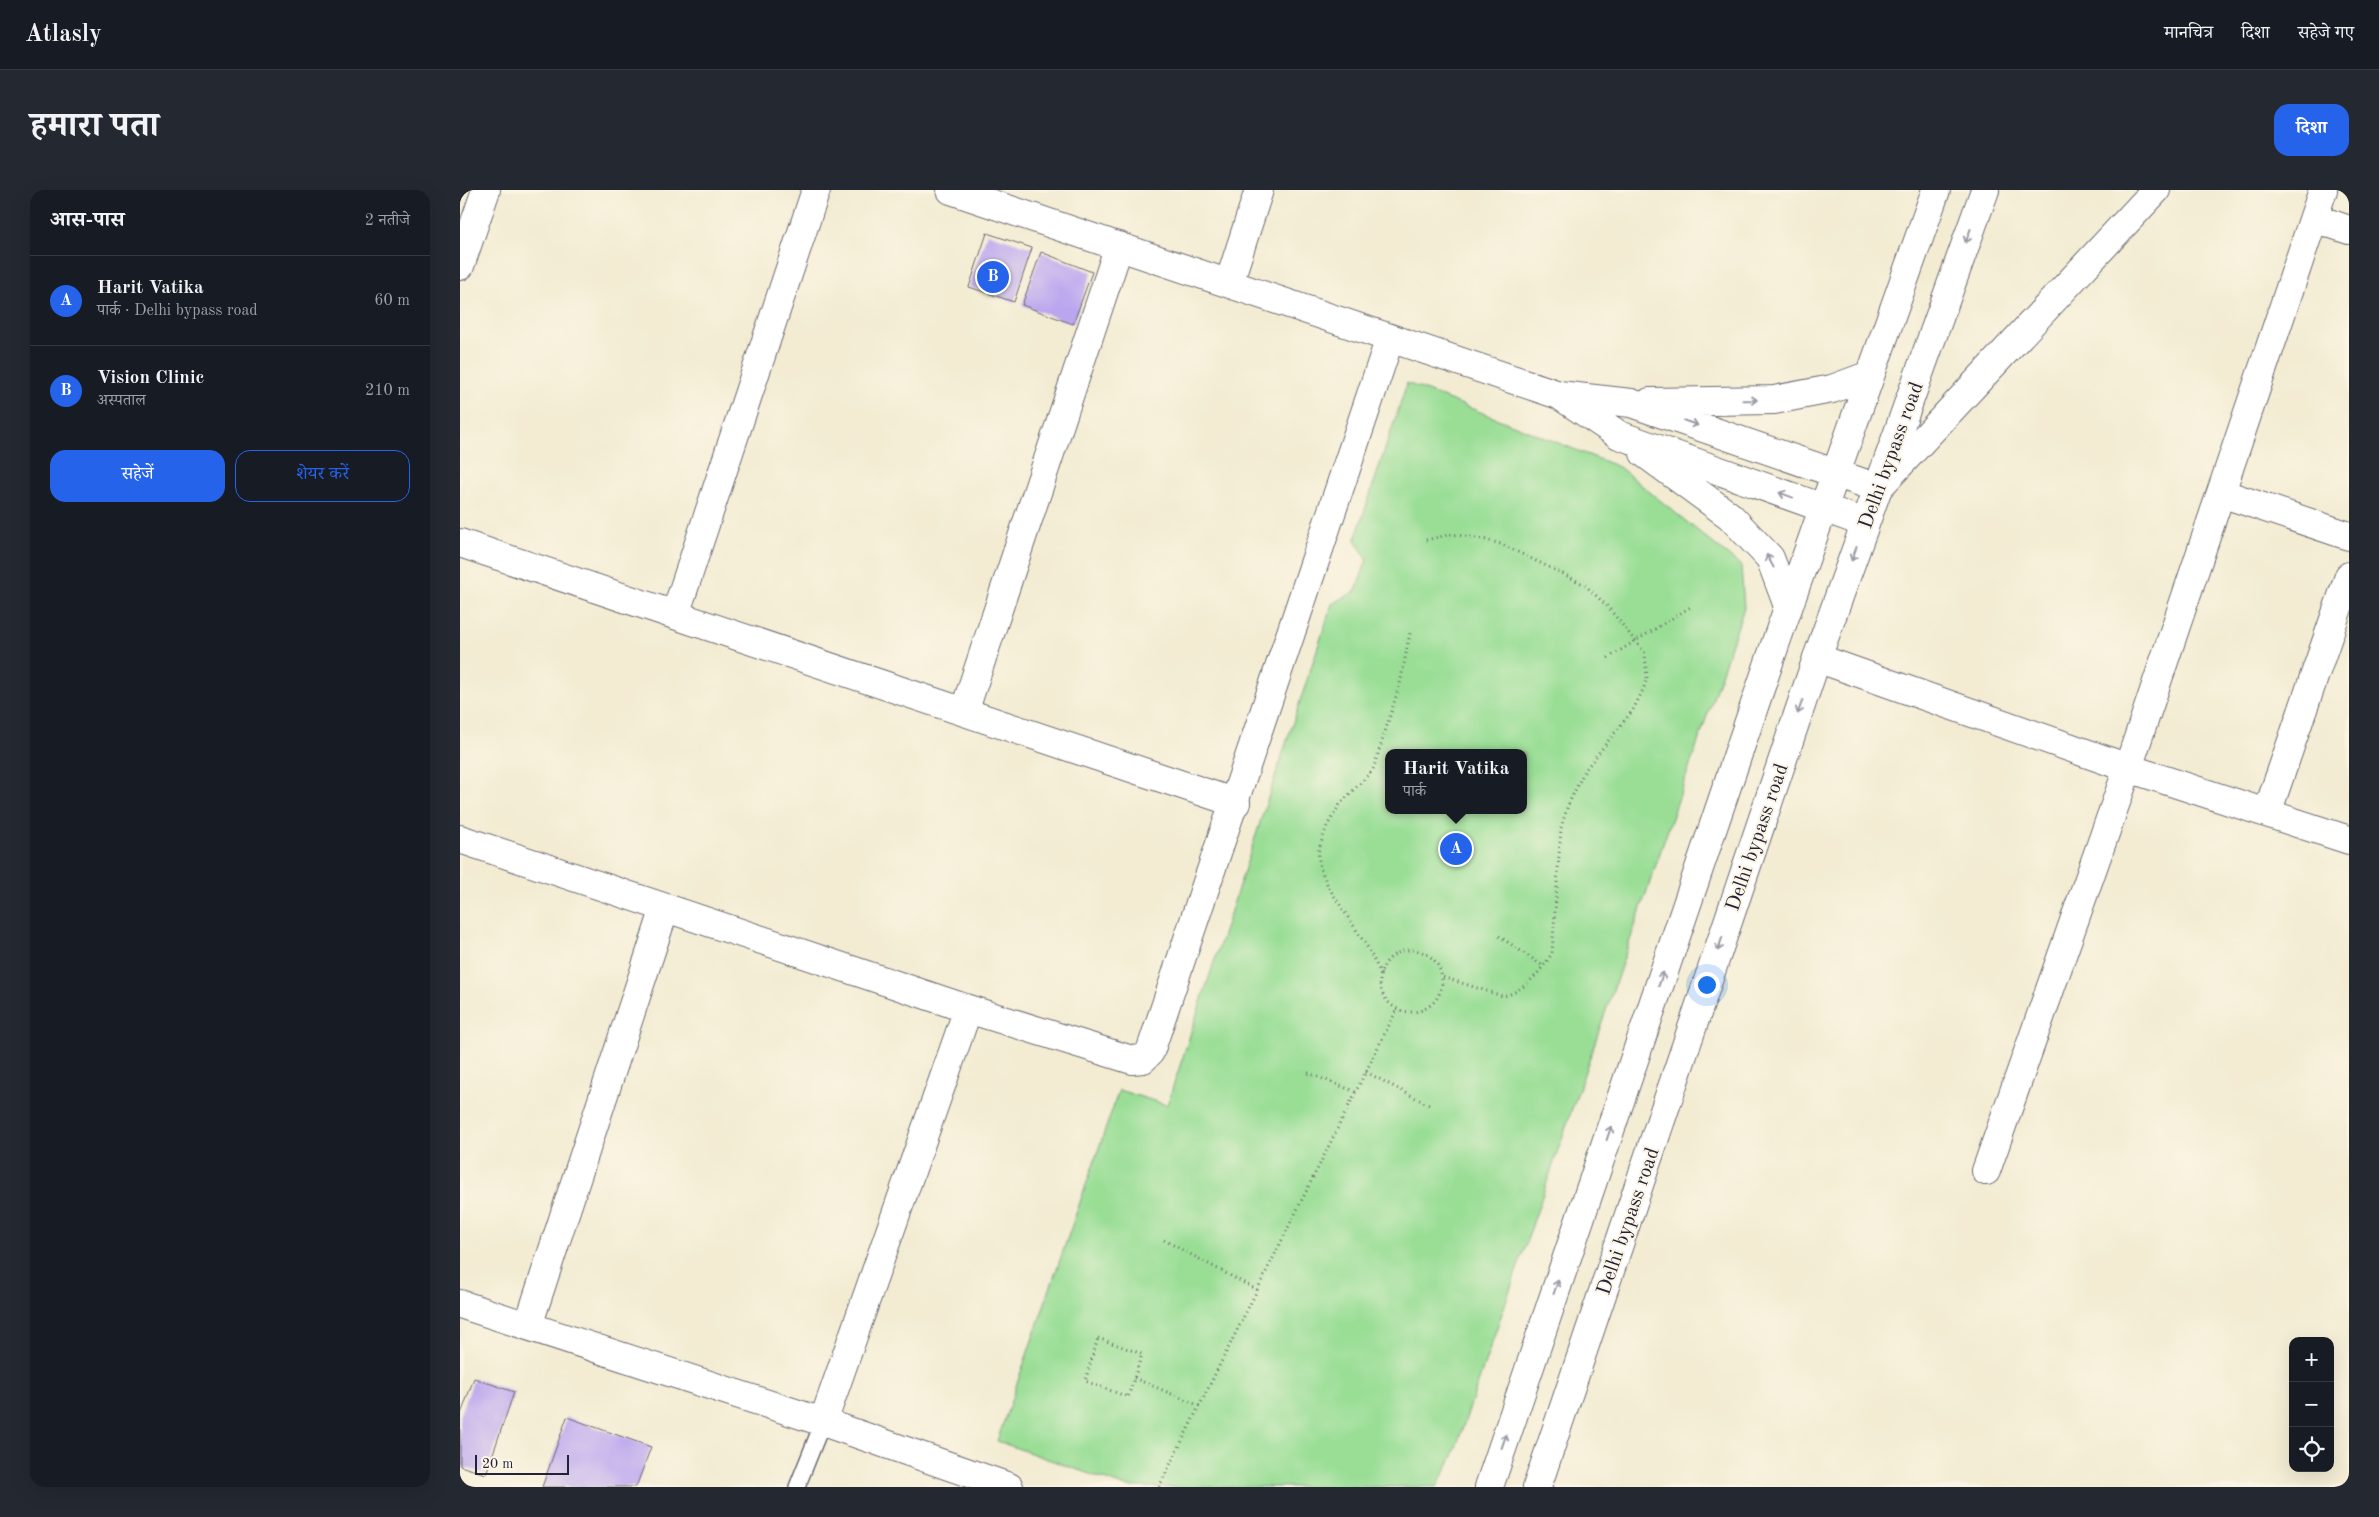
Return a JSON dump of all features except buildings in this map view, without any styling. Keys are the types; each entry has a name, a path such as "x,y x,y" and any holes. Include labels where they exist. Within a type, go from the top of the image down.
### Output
{"street":[{"path":"460,266 486,190"},
{"path":"675,615 816,190"},
{"path":"951,190 1559,395 1631,402 1774,400 1832,389 1870,375"},
{"path":"1228,283 1260,190"},
{"path":"1488,1487 1788,606 1936,190"},
{"name":"Delhi bypass road","path":"1537,1487 1817,658 1984,190"},
{"path":"1631,402 1878,488 2156,190"},
{"path":"1986,1171 2128,768 2324,190"},
{"path":"2314,218 2349,230"},
{"path":"964,712 1119,246"},
{"path":"460,839 968,1009 1132,1060 1143,1059 1150,1052 1236,803 1390,338"},
{"path":"1559,395 1619,435 1730,516 1770,558 1788,606"},
{"path":"1619,435 1865,523"},
{"path":"2221,494 2349,536"},
{"path":"460,543 1236,803"},
{"path":"2266,813 2349,576"},
{"path":"1817,658 2128,768 2349,840"},
{"path":"528,1326 665,908"},
{"path":"823,1422 968,1009"},
{"path":"460,1304 823,1422 1009,1487"}],"lane":[{"path":"797,1487 823,1422"}],"path":[{"path":"1426,540 1452,534 1501,544 1585,585 1608,607 1636,640 1644,653 1647,666 1647,679 1633,710 1585,770 1568,804 1560,828 1552,953 1529,981 1512,995 1502,996 1443,977"},
{"path":"1608,658 1692,606"},
{"path":"1381,974 1368,948 1329,888 1320,868 1318,852 1327,826 1340,804 1373,770 1400,684 1410,633"},
{"path":"1499,936 1543,966"},
{"path":"1413,950 1424,952 1433,958 1440,967 1443,977 1439,996 1425,1010 1406,1012 1397,1009 1383,995 1380,984 1381,974 1393,956 1402,951 1413,950"},
{"path":"1159,1487 1397,1009"},
{"path":"1366,1072 1431,1106"},
{"path":"1308,1073 1356,1092"},
{"path":"1164,1240 1257,1290"},
{"path":"1098,1338 1142,1354 1134,1378 1128,1397 1085,1381 1098,1338"},
{"path":"1134,1378 1200,1406"}],"green space":[{"path":"1407,383 1619,467 1741,566 1744,608 1453,1456 1437,1487 1126,1487 997,1441 1119,1090 1167,1105 1332,604 1356,591 1367,559 1355,540"}],"place":[{"name":"Vision Clinic","path":"993,277"},
{"name":"Harit Vatika","path":"1456,849"}]}
